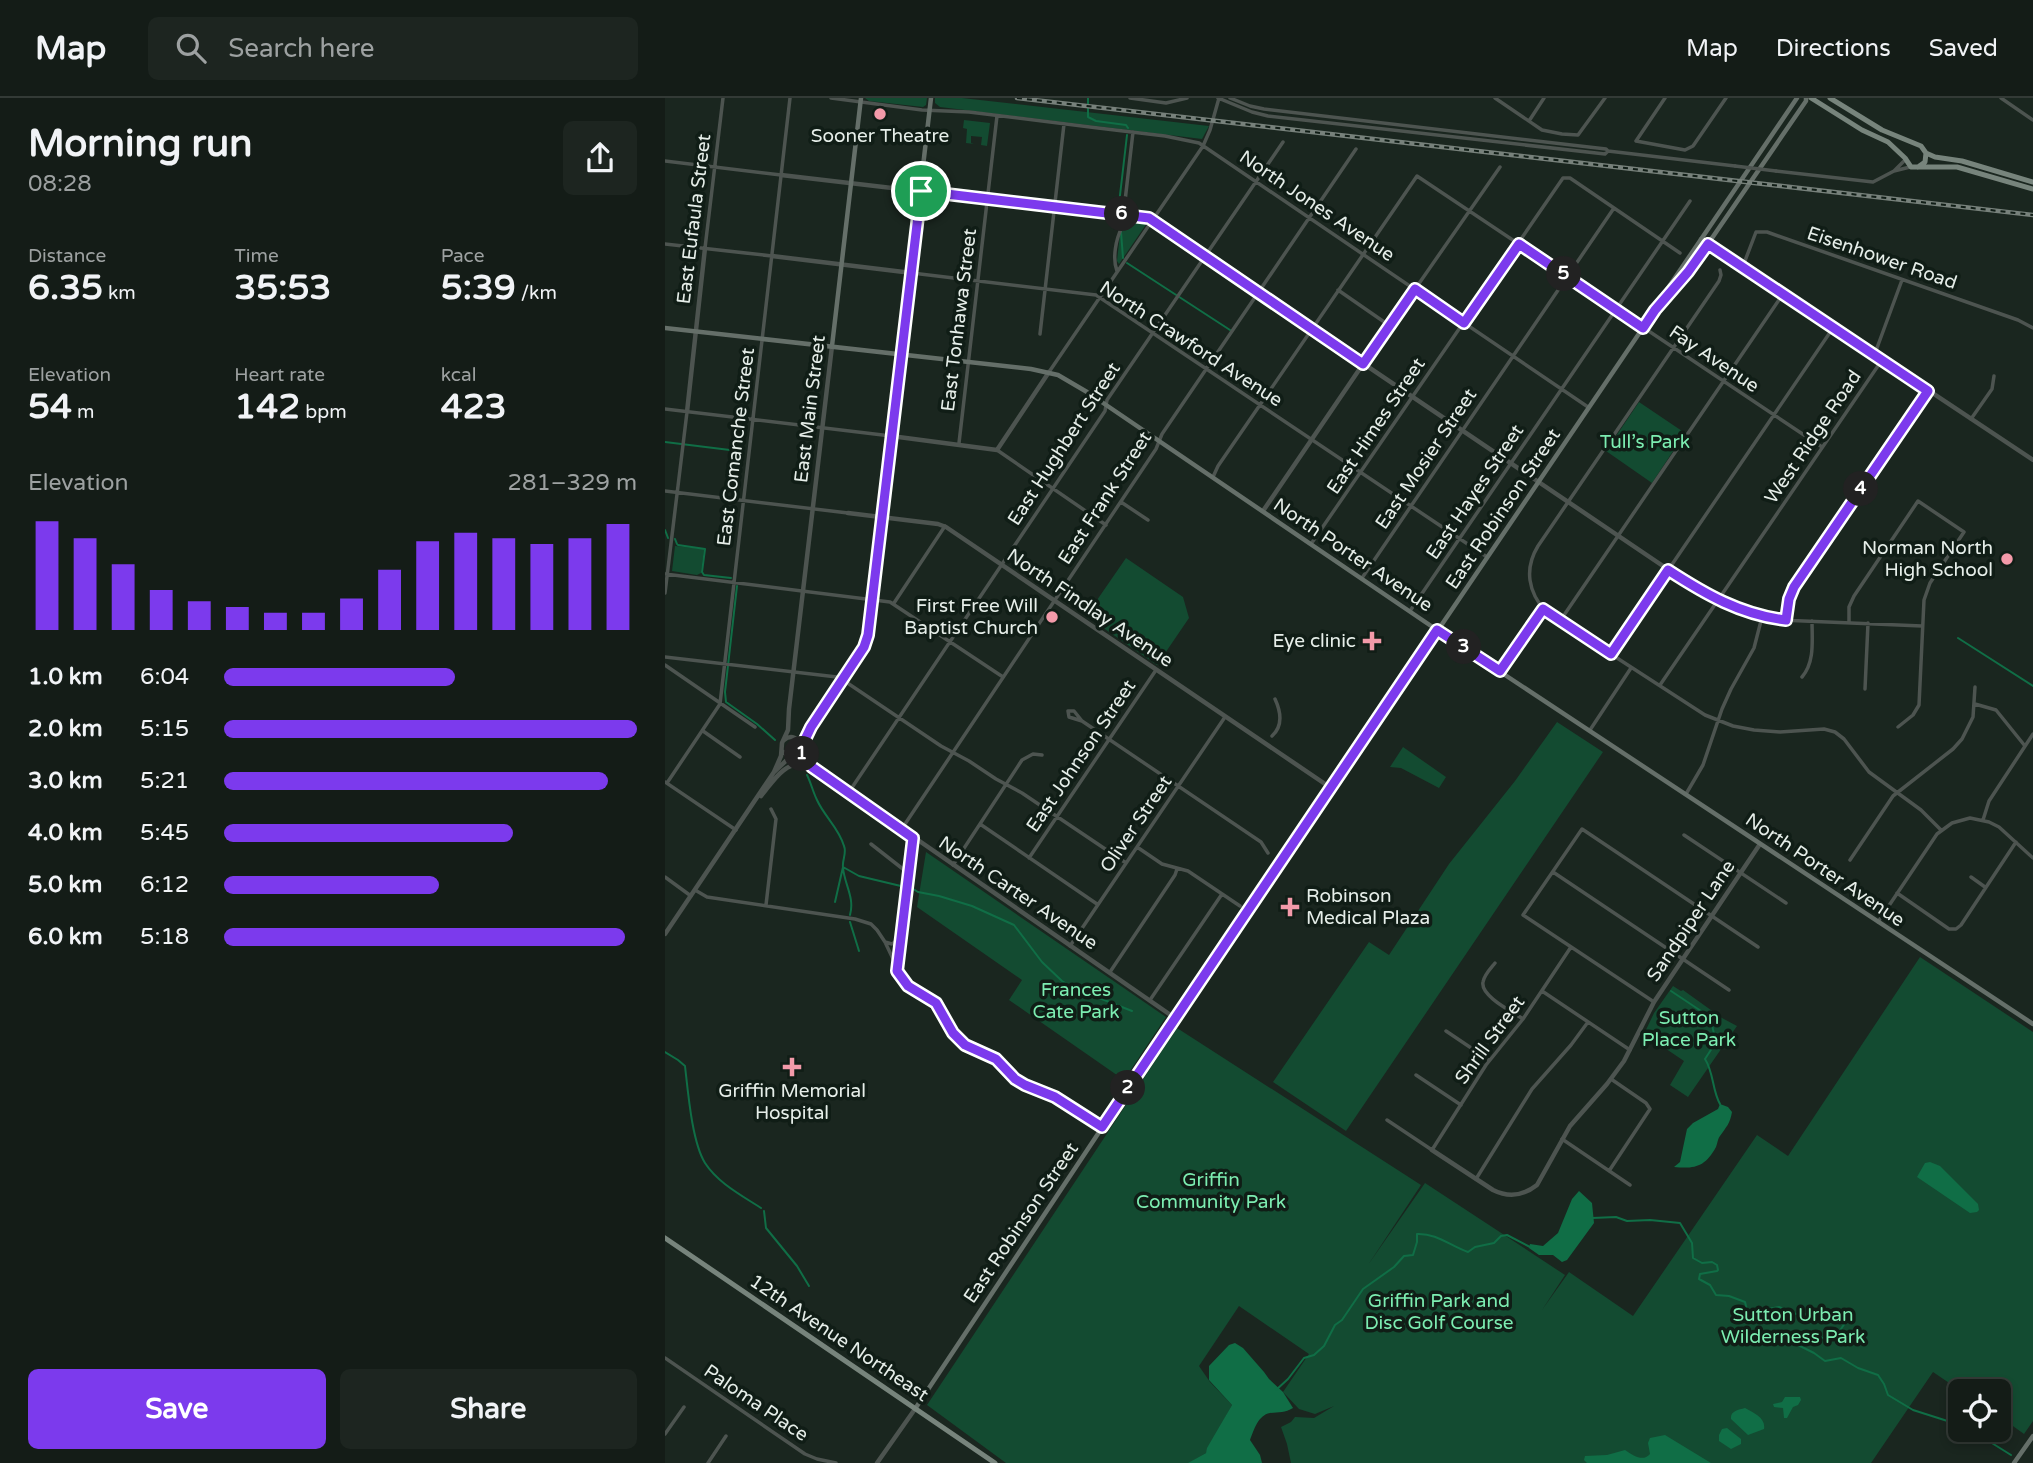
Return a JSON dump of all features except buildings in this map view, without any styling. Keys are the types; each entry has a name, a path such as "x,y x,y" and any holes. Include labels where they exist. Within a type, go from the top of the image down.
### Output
{"main road":[{"path":"901,355 931,98"},
{"path":"1655,310 1797,98"},
{"path":"1655,310 1683,279 1708,244 1806,98"},
{"path":"1811,98 1862,130 1888,142 1914,167 1957,167 2033,189"},
{"path":"1830,98 1882,130 1924,148 1925,162 1914,167"},
{"name":"East Main Street","path":"832,346 861,100"},
{"path":"1905,159 1907,150 1917,145"},
{"path":"1926,153 2033,182"},
{"name":"East Robinson Street","path":"915,1409 1175,1018 1655,310"},
{"name":"North Porter Avenue","path":"665,328 1049,372 1079,386 1437,630 2033,1024"},
{"name":"12th Avenue Northeast","path":"665,1238 995,1463"},
{"path":"2014,1463 2033,1436"}],"street":[{"name":"East Eufaula Street","path":"665,593 723,98"},
{"name":"East Comanche Street","path":"666,783 720,704 790,98"},
{"name":"North Jones Avenue","path":"831,98 1133,132 1188,140 1203,146 1589,408"},
{"path":"1130,98 1159,103 1177,102 1187,98"},
{"path":"997,450 1203,146 1219,98 1252,113 1268,116 1605,154 1608,151"},
{"path":"1230,98 1264,109 1863,181 1873,181 1894,171 1914,167"},
{"path":"1495,98 1542,130 1578,135 1605,98"},
{"path":"1529,121 1544,98"},
{"path":"1665,98 1636,141 1685,150 1693,146 1725,98"},
{"path":"2001,98 2033,120"},
{"name":"East Tonhawa Street","path":"959,443 997,116"},
{"path":"1040,334 1064,124"},
{"path":"1117,272 1114,264 1118,235 1122,227 1119,214 1133,132"},
{"name":"East Hughbert Street","path":"849,792 1104,412 1107,400 1283,142"},
{"name":"East Frank Street","path":"901,830 1121,502 1206,369 1356,149"},
{"path":"1894,171 1905,159"},
{"path":"665,161 1145,217 1537,483 1718,600 1762,616 1786,620 1923,626"},
{"path":"1263,511 1500,167"},
{"name":"Fay Avenue","path":"1363,254 1417,176 1822,447"},
{"name":"East Himes Street","path":"1311,544 1563,178 1570,178 1614,208"},
{"name":"East Hayes Street","path":"1410,611 1690,201"},
{"path":"1614,208 1680,253"},
{"name":"East Mosier Street","path":"1362,578 1614,208"},
{"name":"Eisenhower Road","path":"1743,266 1753,236 1756,232 1764,231 2018,320 2033,328"},
{"path":"1701,239 2033,460"},
{"path":"665,244 772,256"},
{"path":"1213,478 1218,466 1363,254"},
{"name":"North Crawford Avenue","path":"772,256 1089,293 1100,297 1487,557"},
{"path":"1720,270 1719,281 1538,546 1531,561 1530,584 1535,598 1543,609 1560,621 1699,712 1745,729 1762,732 1824,729 1835,732 1868,772 1920,810 1941,830"},
{"path":"1874,356 1902,279"},
{"path":"1338,290 1390,326"},
{"path":"1560,621 1783,294"},
{"path":"1611,654 1833,328"},
{"name":"East Main Street","path":"783,740 788,730 832,346"},
{"path":"774,772 801,749 811,727 864,647 868,635 901,355"},
{"name":"West Ridge Road","path":"1660,686 1882,360"},
{"path":"1971,419 1992,389 1994,376"},
{"path":"1786,620 1794,587 1928,391"},
{"path":"665,409 959,443 997,450 1106,524"},
{"name":"North Findlay Avenue","path":"665,491 945,526 1331,788"},
{"path":"1849,623 1849,607 1854,596 1918,501 1964,532 1928,586 1924,600 1919,705 1913,715 1898,727"},
{"path":"1121,502 1148,520"},
{"path":"894,603 945,526"},
{"path":"666,574 894,603 1003,677"},
{"path":"1500,671 1543,609"},
{"path":"1686,794 1700,770 1734,682 1754,648 1762,616"},
{"path":"1802,677 1811,663 1812,621"},
{"path":"1865,689 1868,623"},
{"path":"665,657 837,677 1059,817 1126,863"},
{"path":"665,665 755,727"},
{"path":"1590,730 1632,668"},
{"name":"East Johnson Street","path":"1029,858 1156,670"},
{"path":"1850,860 1896,793 1959,744 1969,729 1975,704 1975,687"},
{"path":"1272,736 1279,729 1280,720 1275,699"},
{"path":"1975,704 1996,710 2025,746"},
{"name":"Oliver Street","path":"1070,946 1225,717"},
{"name":"East Main Street","path":"789,719 796,738"},
{"path":"1082,721 1261,842 1268,853"},
{"path":"665,934 774,772 783,740 796,738 811,727"},
{"path":"703,731 740,757"},
{"path":"1983,820 1989,801 2033,734"},
{"path":"796,738 801,749"},
{"name":"North Carter Avenue","path":"801,749 802,756 809,765"},
{"path":"782,751 791,757"},
{"path":"953,866 1024,758 1033,754 1042,755"},
{"name":"North Carter Avenue","path":"791,757 809,765 849,792 1175,1018"},
{"path":"747,813 783,769 796,764 809,765"},
{"path":"666,783 736,830"},
{"path":"766,905 776,819 771,809"},
{"path":"1878,922 1941,830 1952,823 1966,818 1983,820 1999,827 2033,858"},
{"path":"980,824 1098,904"},
{"path":"1654,1002 1524,915 1582,829 1758,947"},
{"path":"1684,835 1786,903"},
{"path":"897,971 913,838"},
{"path":"1897,893 1949,929 1956,929 2016,842"},
{"path":"871,844 909,874"},
{"name":"Sandpiper Lane","path":"1387,1120 1493,1190 1508,1195 1529,1191 1540,1181 1562,1139 1581,1112 1611,1079 1630,1050 1654,1002 1760,844"},
{"path":"1137,847 1162,864 1188,871 1240,906"},
{"path":"1109,973 1177,869"},
{"path":"1553,872 1729,990"},
{"path":"665,877 693,893 707,897 865,921 873,926 885,942 897,971 908,986 936,1003 953,1033 965,1045 996,1059 1015,1079 1055,1097 1102,1127"},
{"path":"1971,877 1985,887"},
{"path":"1150,1000 1222,894"},
{"path":"885,942 893,944 903,934"},
{"name":"Shrill Street","path":"1432,1150 1489,1060 1523,1019 1571,947"},
{"path":"1495,963 1484,980 1484,990 1523,1019"},
{"path":"1542,991 1630,1050"},
{"path":"1476,1179 1532,1089 1588,1022"},
{"path":"1446,1031 1489,1060"},
{"path":"1416,1075 1461,1105"},
{"path":"1609,1171 1650,1110 1646,1103 1611,1079"},
{"path":"1562,1139 1630,1185"},
{"name":"Paloma Place","path":"665,1358 801,1451 817,1459 836,1463"},
{"path":"665,1434 684,1407"},
{"name":"East Robinson Street","path":"877,1463 915,1409"},
{"path":"708,1463 726,1436"}],"green space":[{"path":"865,98 927,98 923,107 869,101"},
{"path":"935,98 962,98 1209,126 1202,139 940,107 935,103"},
{"path":"964,120 990,123 987,146 981,145 982,137 971,136 971,143 974,144 966,143 967,129 963,128"},
{"path":"1126,217 1147,223 1119,264 1120,234"},
{"name":"Tull’s Park","path":"1639,402 1685,433 1652,483 1606,451"},
{"path":"675,546 704,549 701,573 697,575 672,571"},
{"path":"1126,558 1183,597 1189,618 1157,665 1086,616"},
{"path":"1557,722 1603,752 1346,1131 1273,1082 1369,942 1389,955 1449,864 1515,781"},
{"path":"1403,747 1446,777 1439,788 1401,768 1390,767"},
{"name":"Frances Cate Park","path":"926,852 1166,1017 1124,1080 1009,1000 1022,980 917,907"},
{"path":"1920,957 2033,1032 2033,1421 2024,1434 2011,1425 2011,1379 1948,1379 1948,1382 1933,1372 1871,1463 1291,1463 1281,1427 1295,1417 1314,1418 1334,1406 1315,1414 1299,1409 1283,1392 1309,1354 1239,1306 1199,1366 1232,1405 1206,1453 1189,1463 1006,1463 927,1405 1177,1028 1421,1185 1368,1265 1425,1183 1565,1275 1542,1310 1569,1272 1633,1316 1757,1135 1788,1156"},
{"name":"Sutton Place Park","path":"1673,986 1737,1026 1688,1097 1670,1085 1684,1061 1644,1034 1654,1013"}],"shaded area":[{"path":"1720,1104 1732,1112 1712,1154 1699,1165 1688,1168 1674,1167 1680,1162 1687,1129 1718,1109"},
{"path":"1925,1163 1940,1166 1978,1204 1977,1212 1970,1213 1917,1177"},
{"path":"1579,1191 1592,1203 1594,1223 1567,1260 1562,1262 1553,1255 1539,1255 1529,1248 1530,1244 1543,1246 1558,1233 1572,1199"},
{"path":"1235,1343 1243,1348 1283,1392 1293,1408 1285,1412 1266,1414 1257,1424 1250,1440 1262,1463 1188,1463 1206,1453 1232,1405 1209,1380 1209,1366 1229,1345"},
{"path":"1785,1397 1800,1397 1801,1400 1787,1418 1784,1418 1783,1408 1774,1407 1773,1404 1782,1402"},
{"path":"1745,1408 1761,1419 1764,1429 1748,1435 1731,1419 1733,1413"},
{"path":"1727,1428 1741,1439 1741,1444 1731,1449 1719,1441 1722,1429"},
{"path":"1665,1435 1711,1463 1587,1463 1584,1460 1585,1456 1607,1455 1625,1450 1644,1458 1650,1454 1650,1438"}],"waterway":[{"path":"1088,98 1088,117 1096,121 1126,125 1128,128"},
{"path":"1123,258 1121,232 1117,221 1127,135"},
{"path":"1127,263 1230,330"},
{"path":"665,442 744,450"},
{"path":"665,530 668,538"},
{"path":"675,539 677,544"},
{"path":"678,545 705,549 702,572 704,575 731,578"},
{"path":"737,586 726,702 775,740"},
{"path":"1958,638 2033,686"},
{"path":"807,775 820,806 839,833 844,846 843,867 851,902 850,915"},
{"path":"835,902 843,867 859,876 905,887"},
{"path":"910,887 918,892 972,906 1014,925 1042,962 1062,981 1132,1011"},
{"path":"850,922 859,951"},
{"path":"1671,991 1707,1015 1711,1021 1716,1042 1705,1059 1720,1104"},
{"path":"665,1052 685,1066 694,1130 705,1163 723,1183 761,1208"},
{"path":"764,1211 766,1228 797,1266 809,1286"},
{"path":"1592,1218 1616,1217 1627,1221 1680,1223 1692,1243 1693,1258 1702,1263 1712,1262 1717,1265 1717,1271 1700,1274 1699,1279 1710,1285 1716,1295 1745,1302 1747,1310 1751,1312 1779,1307 1796,1314 1807,1314 1826,1323 1841,1314 1845,1317 1845,1323 1837,1335 1813,1340 1804,1335 1799,1336 1798,1345 1825,1361 1841,1358 1878,1375 1888,1395 1913,1410 1948,1421"},
{"path":"1276,1390 1304,1358 1314,1355 1324,1346 1335,1325 1342,1320 1363,1289 1394,1267 1404,1256 1413,1255 1417,1234 1437,1238 1468,1252 1475,1247 1494,1243 1501,1236 1507,1235 1530,1247"},
{"path":"1990,1442 2011,1455"}],"railway":[{"path":"1017,98 2033,215"}],"place":[{"name":"Sooner Theatre","path":"880,114"},
{"name":"Norman North High School","path":"2007,559"},
{"name":"First Free Will Baptist Church","path":"1052,617"},
{"name":"Eye clinic","path":"1372,641"},
{"name":"Robinson Medical Plaza","path":"1290,907"},
{"name":"Griffin Memorial Hospital","path":"792,1067"}],"route":[{"path":"921,191 1149,218 1363,364 1415,289 1464,323 1519,244 1643,328 1708,244 1928,391 1794,587 1786,620 1723,603 1668,570 1611,654 1543,609 1500,671 1437,630 1102,1127 1055,1097 1015,1079 996,1059 965,1045 953,1033 936,1003 903,980 897,971 913,838 812,767 800,750 811,727 864,647 868,635 921,191"}],"park label":[{"name":"Griffin Community Park","path":"1211,1191"},
{"name":"Griffin Park and Disc Golf Course","path":"1439,1312"},
{"name":"Sutton Urban Wilderness Park","path":"1793,1326"}]}
